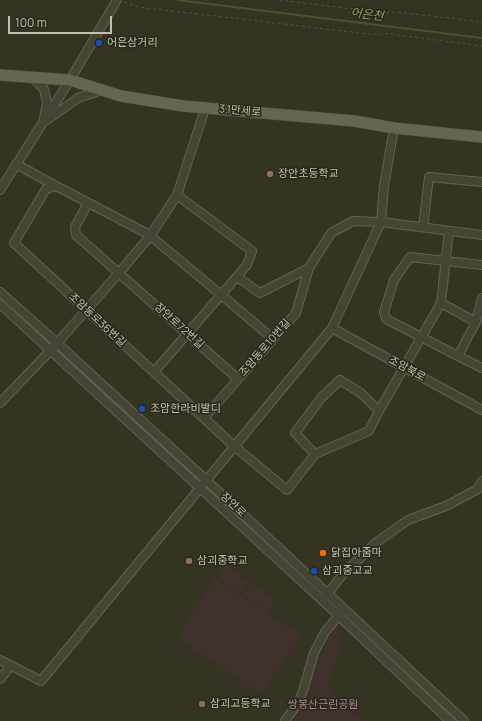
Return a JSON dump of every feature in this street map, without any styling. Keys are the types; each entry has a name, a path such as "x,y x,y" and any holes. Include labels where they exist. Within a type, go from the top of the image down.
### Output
{"main road":[{"name":"3.1만세로","path":"0,75 70,80 121,96 205,108 354,121 394,128 482,137"}],"street":[{"path":"0,190 70,80 118,0"},
{"path":"33,78 44,89 47,103 43,122"},
{"path":"43,122 78,98 102,90"},
{"path":"0,403 51,350 150,236 177,195 205,108"},
{"path":"0,660 41,681 332,328 381,222 384,186 394,128"},
{"path":"16,164 150,236 273,339"},
{"path":"423,228 429,177 482,182"},
{"name":"조암동로36번길","path":"56,186 46,189 14,243 234,446 287,490 315,454"},
{"path":"154,372 247,265 252,251 177,195"},
{"name":"장안로72번길","path":"88,203 75,227 76,235 238,379"},
{"name":"조암동로10번길","path":"204,418 296,313 309,268 331,233 353,221 381,222 482,235"},
{"path":"379,411 361,393 340,380 322,397 295,433 315,454 369,432 379,411 441,303 449,231"},
{"path":"482,265 410,257 394,280 384,312 386,319 422,336 482,368"},
{"path":"237,277 260,293 309,268"},
{"name":"장안로","path":"0,292 206,480 464,721"},
{"path":"458,356 476,322 482,298"},
{"path":"441,303 476,322"},
{"name":"장안로","path":"0,304 322,600 450,721"},
{"name":"조암북로","path":"332,328 482,410"},
{"path":"322,600 344,573 378,540 408,520 446,506 478,489 482,481"},
{"path":"285,721 298,702 303,691 314,653 325,632 344,609"},
{"path":"0,679 11,666"}],"path":[{"path":"118,0 139,7 377,35 383,33 482,46"},
{"path":"279,0 386,13 396,12 482,22"}],"green space":[{"path":"226,565 250,582 241,594 217,578"},
{"path":"215,578 301,635 262,694 176,638"},
{"path":"252,583 276,599 267,612 243,595"},
{"name":"쌍봉산근린공원","path":"335,624 344,636 328,688 349,710 364,721 293,721 315,689 310,677"}],"waterway":[{"name":"어은천","path":"178,0 482,38"}],"place":[{"name":"어은삼거리","path":"99,43"},
{"name":"장안초등학교","path":"270,174"},
{"name":"조암한라비발디","path":"142,409"},
{"name":"닭집아줌마","path":"323,553"},
{"name":"삼괴중학교","path":"189,561"},
{"name":"삼괴중고교","path":"314,571"},
{"name":"삼괴고등학교","path":"202,704"}]}
